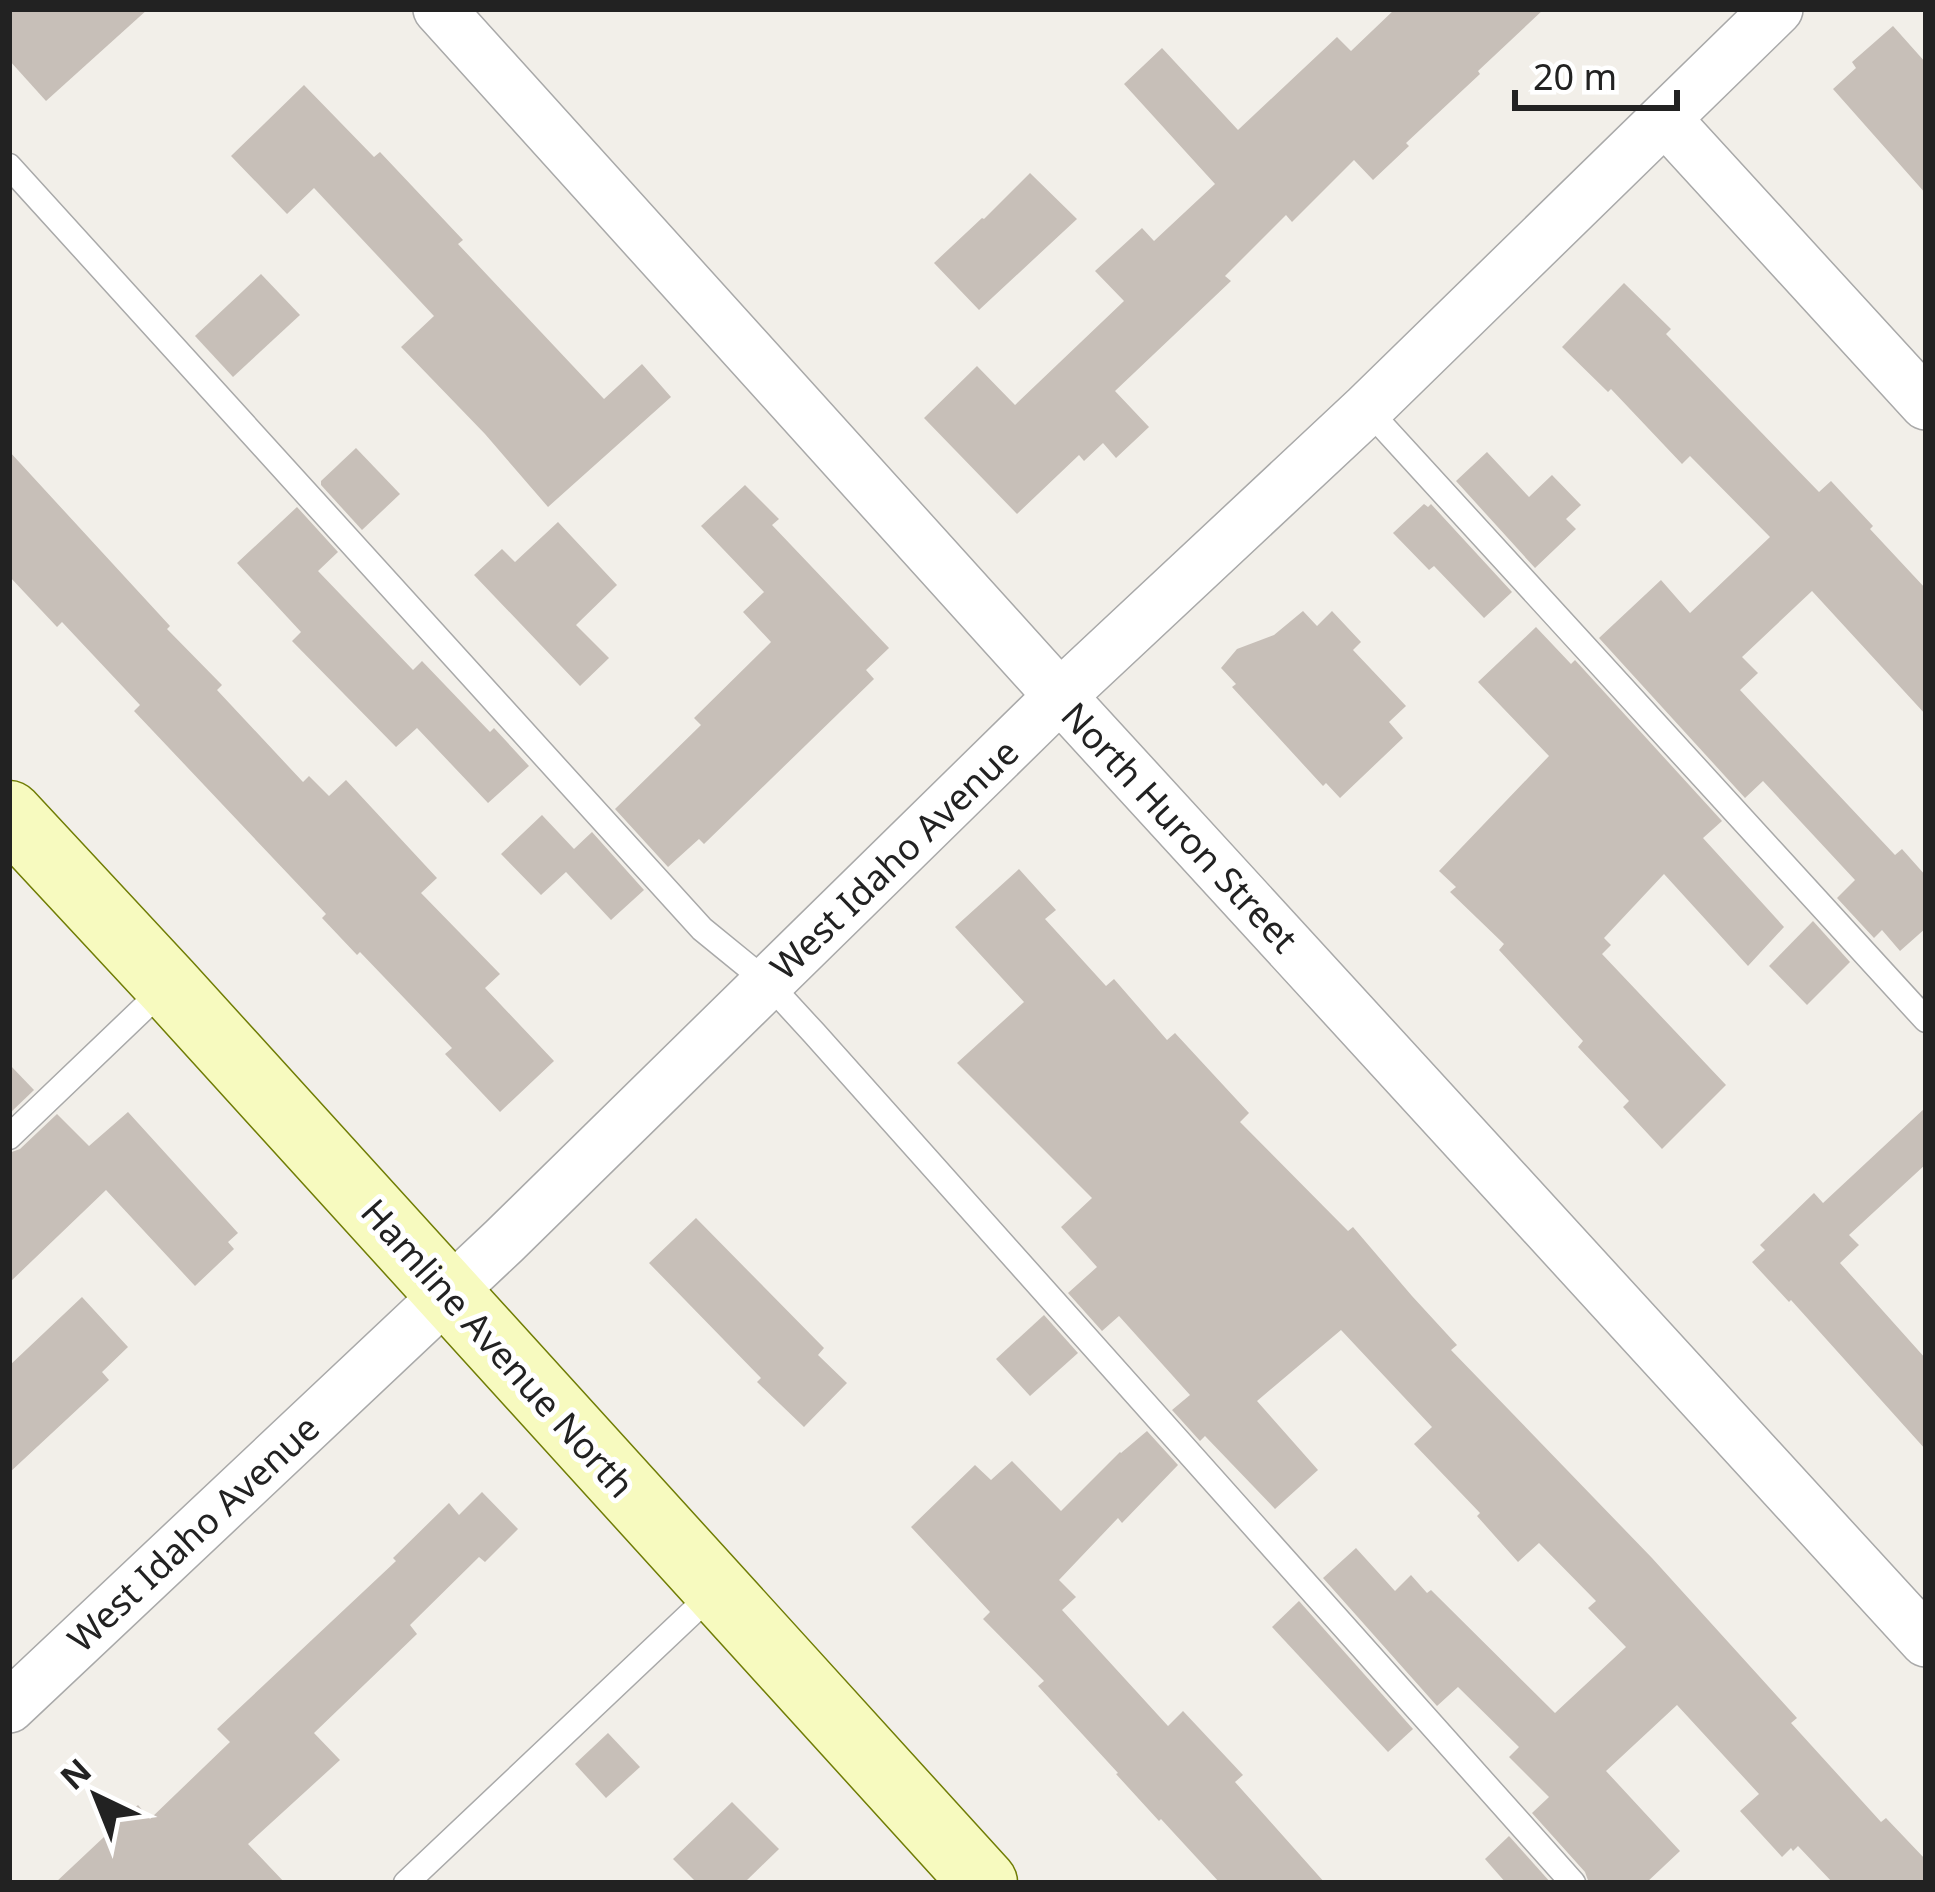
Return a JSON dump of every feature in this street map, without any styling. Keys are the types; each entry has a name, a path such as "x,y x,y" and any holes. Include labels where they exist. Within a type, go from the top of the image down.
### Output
{"street":[{"name":"North Huron Street","path":"439,9 1060,696 1926,1641"},
{"name":"West Idaho Avenue","path":"9,1707 504,1241 1060,696 1367,409 1777,9"},
{"path":"1666,120 1926,404"},
{"name":"Hamline Avenue North","path":"9,814 984,1883"}],"lane":[{"path":"9,166 702,929 766,982 1574,1883"},
{"path":"1367,409 1926,1020"},
{"path":"9,1137 168,985"},
{"path":"406,1883 717,1589"}],"building":[{"path":"9,9 148,9 46,101 9,60"},
{"path":"1395,9 1544,9 1373,180 1354,160 1292,222 1286,215 1225,276 1231,281 1115,391 1149,427 1116,458 1103,443 1084,461 1079,455 1017,514 924,418 977,366 1015,405 1124,301 1095,271 1142,228 1154,241 1215,184 1124,84 1162,48 1238,130 1337,37 1351,51"},
{"path":"1893,26 1926,63 1926,194 1833,89 1856,68 1852,62"},
{"path":"304,85 374,157 380,152 463,240 458,244 604,399 642,364 671,397 548,507 401,347 434,316 314,188 287,214 231,156"},
{"path":"1030,173 1077,219 979,310 934,263"},
{"path":"261,274 300,315 233,377 195,336"},
{"path":"1624,283 1671,329 1666,334 1819,492 1831,481 1926,589 1926,715 1812,591 1742,657 1758,673 1740,690 1895,855 1902,849 1926,876 1926,928 1900,951 1882,930 1874,938 1837,898 1855,880 1763,781 1745,798 1599,638 1661,580 1690,613 1770,537 1690,456 1682,464 1611,389 1608,392 1562,347"},
{"path":"356,448 400,494 362,530 321,485"},
{"path":"9,451 170,626 167,629 222,685 217,690 303,782 309,776 329,796 346,780 437,878 421,893 500,974 485,988 554,1061 500,1112 445,1054 452,1048 322,918 326,914 134,711 140,705 62,622 57,627 9,576"},
{"path":"1487,452 1529,497 1552,475 1581,505 1566,519 1576,529 1535,568 1456,481"},
{"path":"745,485 779,519 772,525 889,648 866,670 874,679 704,844 699,839 668,867 615,809 701,725 694,718 771,642 743,612 764,592 701,526"},
{"path":"1424,504 1431,504 1512,592 1484,618 1434,566 1429,570 1393,533"},
{"path":"297,507 338,552 318,571 413,670 422,661 529,766 488,803 417,728 396,747 292,641 301,632 237,563"},
{"path":"558,522 617,585 576,625 609,658 580,686 474,575 502,549 515,562"},
{"path":"1303,611 1317,626 1332,611 1361,642 1353,650 1406,706 1389,722 1403,738 1340,798 1326,783 1323,786 1232,687 1236,684 1221,668 1237,649 1274,635"},
{"path":"1536,627 1571,664 1575,660 1722,821 1703,838 1784,927 1748,966 1664,874 1604,938 1611,945 1602,954 1726,1085 1662,1149 1623,1107 1629,1101 1578,1047 1583,1041 1499,950 1504,944 1450,892 1456,887 1439,871 1549,756 1478,682"},
{"path":"542,815 574,849 592,832 644,890 611,920 566,872 541,895 501,854"},
{"path":"1019,869 1056,910 1045,919 1106,986 1114,979 1167,1040 1175,1033 1249,1113 1240,1122 1348,1231 1353,1227 1457,1345 1451,1350 1652,1558 1797,1718 1791,1723 1881,1822 1886,1818 1926,1860 1926,1883 1833,1883 1798,1846 1782,1857 1740,1811 1759,1794 1677,1705 1606,1771 1680,1851 1646,1883 1589,1883 1585,1872 1532,1813 1549,1797 1509,1757 1519,1747 1458,1687 1437,1706 1323,1578 1356,1548 1395,1591 1411,1575 1555,1713 1626,1647 1588,1608 1596,1601 1539,1543 1518,1562 1477,1516 1480,1513 1414,1444 1432,1427 1341,1330 1257,1401 1318,1470 1275,1509 1205,1436 1200,1441 1172,1410 1190,1395 1119,1316 1102,1331 1068,1293 1097,1267 1061,1227 1092,1198 957,1063 1024,1002 955,927"},
{"path":"1813,921 1850,962 1807,1005 1769,966"},
{"path":"9,1064 34,1090 9,1114"},
{"path":"1926,1107 1926,1164 1849,1235 1859,1245 1840,1263 1926,1359 1926,1450 1752,1262 1765,1250 1760,1245 1814,1193 1823,1203"},
{"path":"128,1112 238,1233 228,1242 234,1249 195,1286 106,1190 9,1283 9,1153 20,1149 57,1114 89,1146"},
{"path":"696,1218 824,1348 818,1355 847,1383 804,1427 649,1263"},
{"path":"82,1297 128,1347 102,1372 109,1380 9,1473 9,1366"},
{"path":"1044,1315 1078,1353 1030,1396 996,1359"},
{"path":"1147,1431 1178,1465 1059,1580 1076,1597 1062,1610 1168,1726 1183,1711 1243,1775 1235,1782 1325,1883 1220,1883 1038,1686 1044,1681 983,1619 990,1612 911,1527 975,1465 991,1480 1012,1461 1061,1511"},
{"path":"482,1492 518,1529 485,1562 479,1557 410,1625 417,1634 314,1733 340,1760 248,1844 285,1883 55,1883 138,1805 150,1819 230,1742 217,1729 396,1561 393,1558 449,1503 459,1515"},
{"path":"1299,1601 1413,1729 1388,1752 1272,1627"},
{"path":"608,1733 640,1767 606,1798 575,1764"},
{"path":"732,1802 779,1849 744,1883 697,1883 673,1859"},
{"path":"1509,1836 1551,1883 1506,1883 1485,1859"}]}
